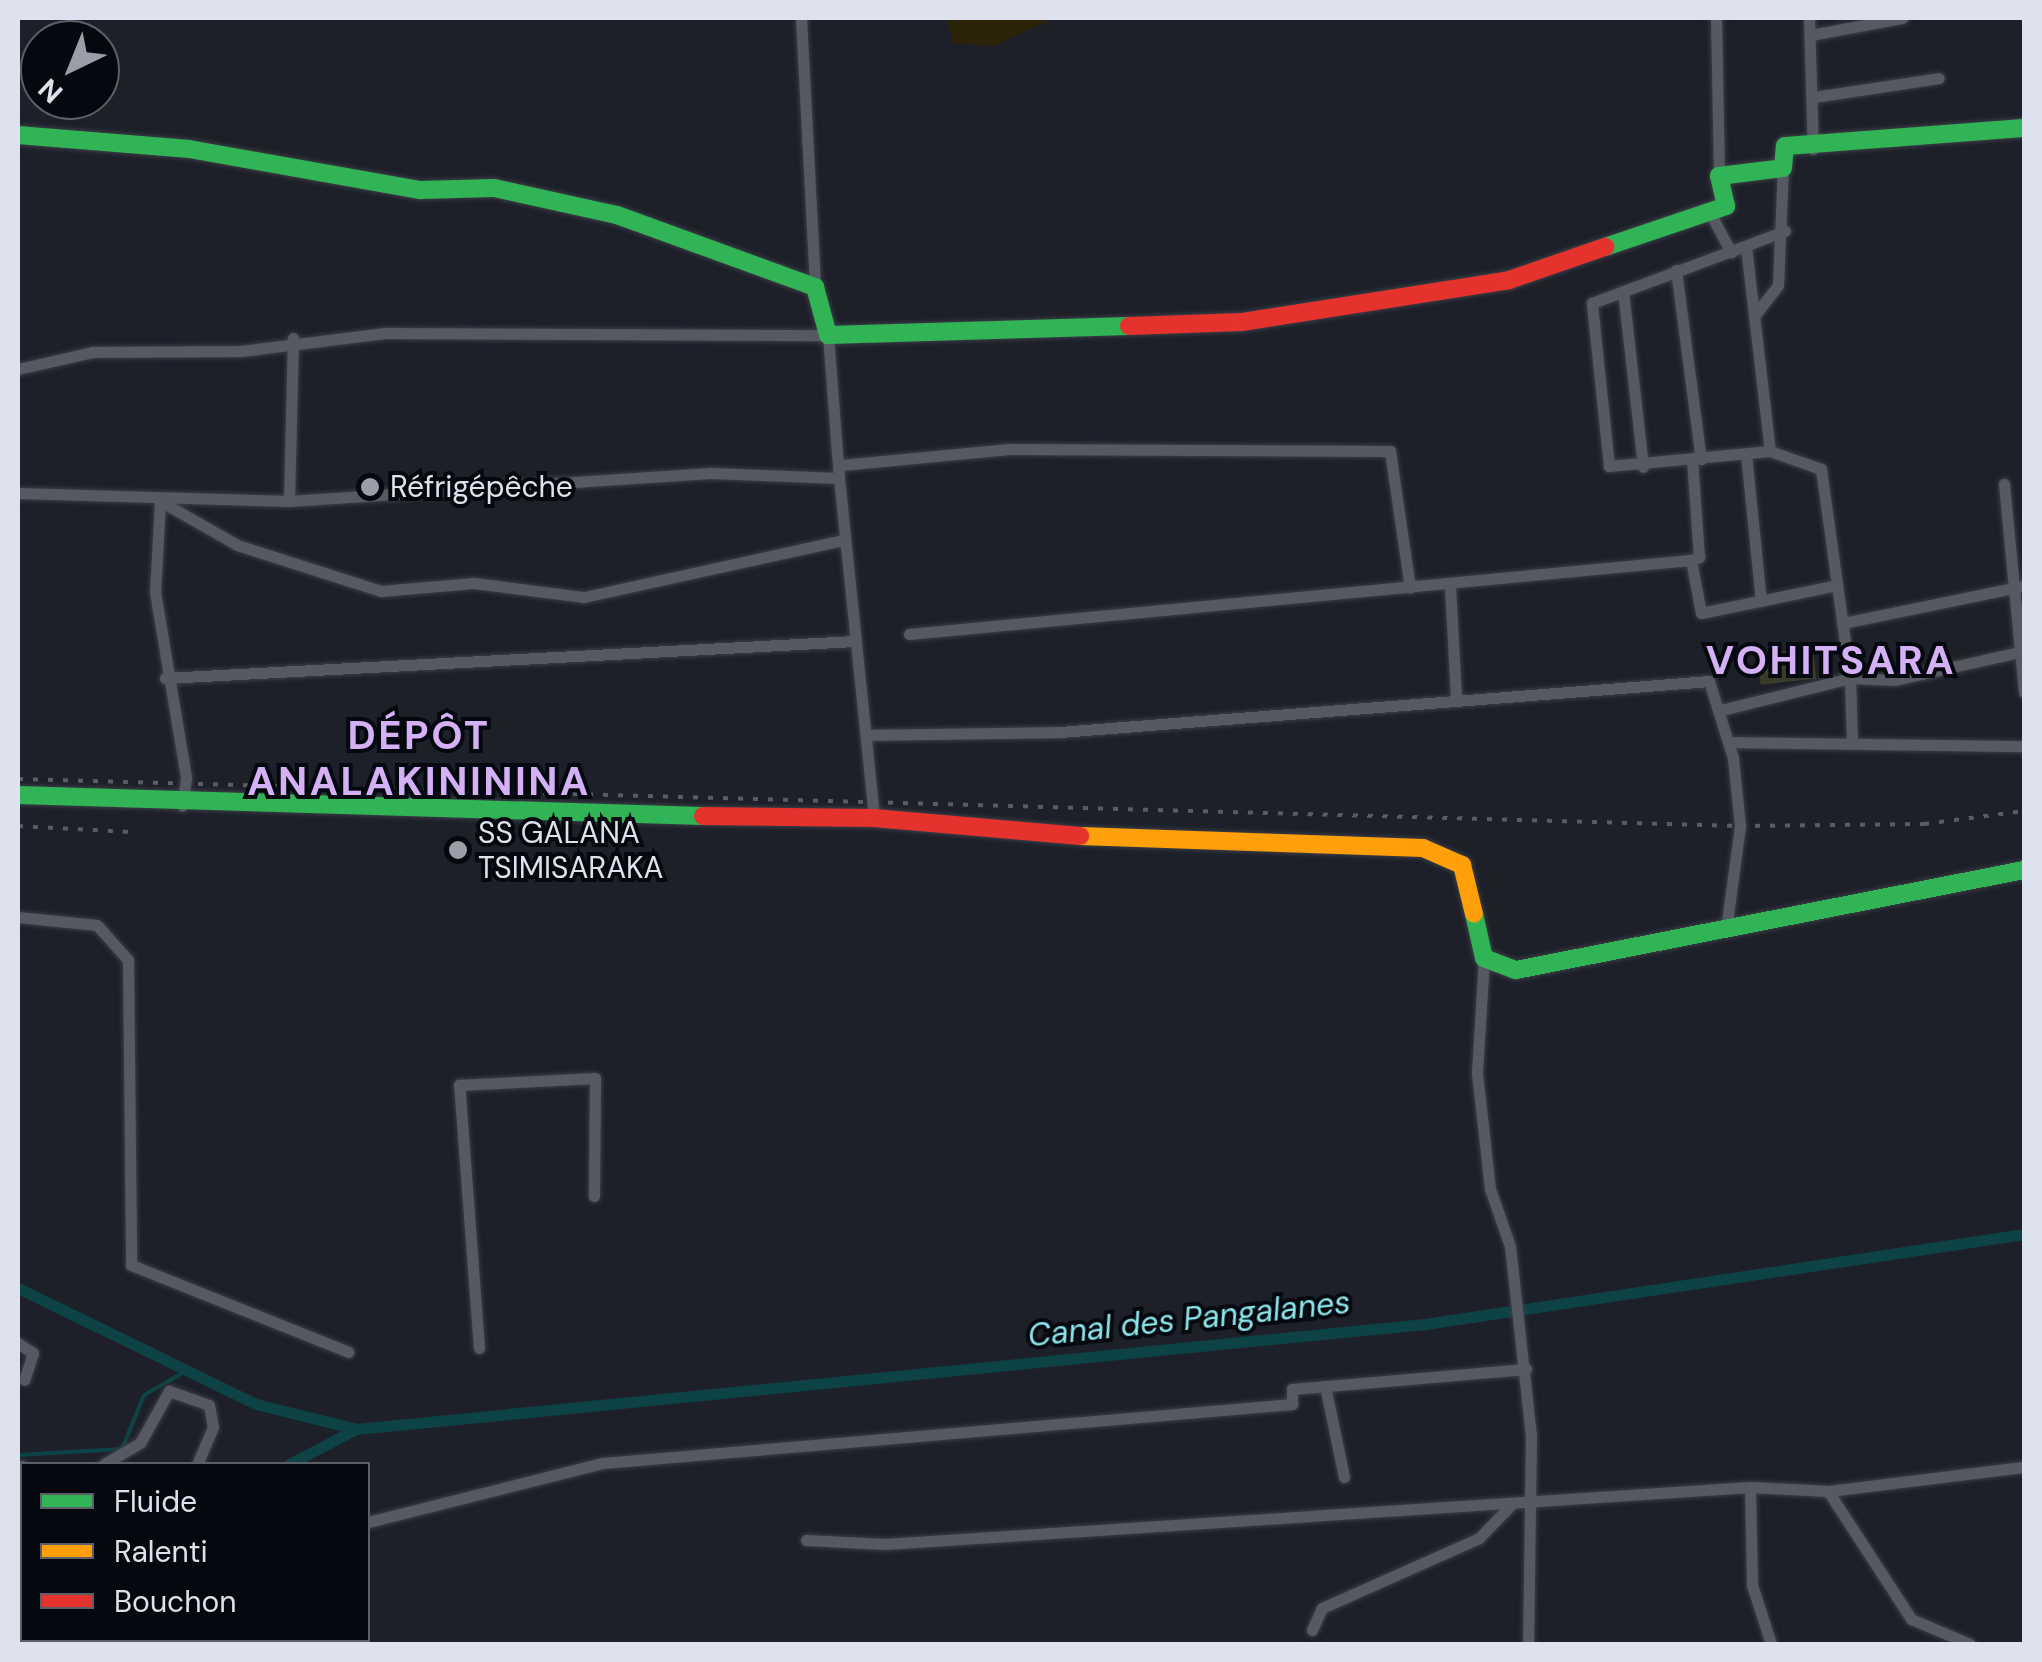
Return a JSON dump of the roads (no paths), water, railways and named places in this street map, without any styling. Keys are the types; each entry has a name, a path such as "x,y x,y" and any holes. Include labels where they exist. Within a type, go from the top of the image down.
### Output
{"street":[{"path":"800,18 814,288 828,335 844,540 874,818"},
{"path":"18,369 92,352 241,351 294,338 702,328 828,335 1242,322 1509,280 1726,206 1719,176 1716,18"},
{"path":"1809,18 1813,149"},
{"path":"1811,35 1902,18"},
{"path":"1814,97 1939,78"},
{"path":"1754,316 1778,284 1786,146 1813,149 2024,128"},
{"path":"18,134 188,149 420,190 494,188 616,215 814,288"},
{"path":"1719,176 1783,168"},
{"path":"1710,211 1731,252"},
{"path":"1784,230 1592,303 1605,457 1617,470 1770,451 1818,462 1833,586 1843,623 1850,678 1852,742"},
{"path":"1746,247 1770,451"},
{"path":"910,634 1450,586 1617,561 1699,557 1697,460 1676,270"},
{"path":"1623,291 1643,467"},
{"path":"289,501 294,338"},
{"path":"18,493 160,501 289,501 710,472 841,471 1009,449 1390,450 1410,588"},
{"path":"1746,454 1761,601"},
{"path":"2004,484 2018,589 2024,692"},
{"path":"160,501 237,545 381,591 474,584 584,598 844,540"},
{"path":"160,501 155,592 165,678 186,778 182,806"},
{"path":"1692,560 1702,613 1833,586"},
{"path":"1450,586 1456,698"},
{"path":"1843,623 2018,589"},
{"path":"165,678 855,641"},
{"path":"1721,710 1850,678 1895,680 2019,652"},
{"path":"868,735 1060,732 1708,681 1729,742 1740,832 1726,930"},
{"path":"1729,742 2024,746"},
{"path":"18,795 182,806 874,818 1142,842 1423,848 1462,866 1484,958 1477,1073 1526,1369 1528,1644"},
{"path":"1484,958 1516,970 2024,870"},
{"path":"18,917 97,925 128,960 131,1265 348,1352"},
{"path":"479,1348 458,1085 595,1078 594,1196"},
{"path":"18,1343 33,1353 24,1380"},
{"path":"370,1521 603,1463 1292,1404 1292,1389 1526,1369"},
{"path":"1325,1386 1344,1477"},
{"path":"107,1462 140,1442 169,1391 209,1405 213,1427 199,1462"},
{"path":"806,1540 885,1544 1529,1504 1750,1486 1828,1491 2024,1467"},
{"path":"1750,1486 1752,1586 1771,1644"},
{"path":"1828,1491 1911,1619 1970,1644"},
{"path":"1312,1630 1322,1608 1479,1538 1512,1504"}],"waterway":[{"name":"Canal des Pangalanes","path":"18,1288 256,1404 356,1429 1425,1324 2024,1234"},
{"path":"18,1455 122,1449 144,1395 188,1370"},
{"name":"Canal des Pangalanes","path":"293,1462 356,1429"}],"railway":[{"path":"18,779 1740,826 1924,824 2024,811"},
{"path":"18,826 130,832"}],"place":[{"name":"Réfrigépêche","path":"370,487"},
{"name":"SS GALANA TSIMISARAKA","path":"458,850"}],"district":[{"name":"VOHITSARA","path":"1831,660"},
{"name":"DÉPÔT ANALAKINININA","path":"419,758"}]}
